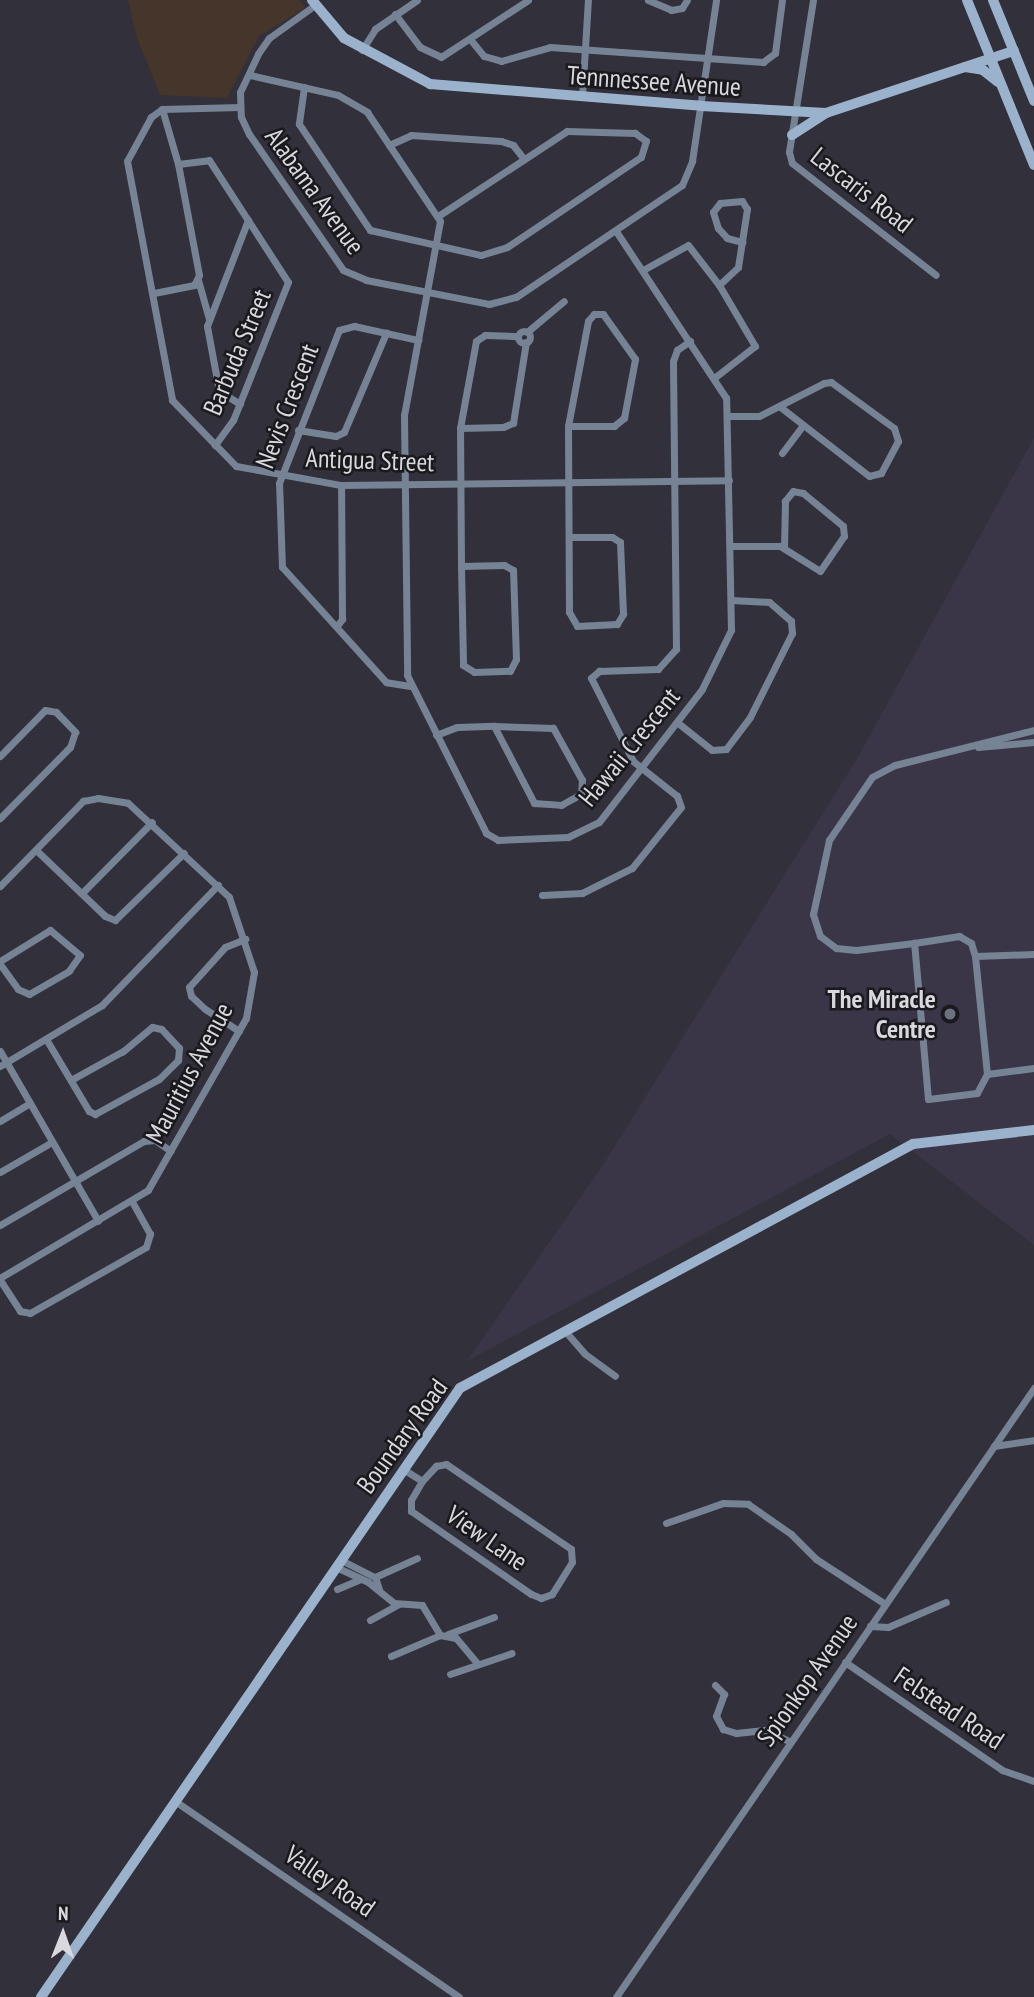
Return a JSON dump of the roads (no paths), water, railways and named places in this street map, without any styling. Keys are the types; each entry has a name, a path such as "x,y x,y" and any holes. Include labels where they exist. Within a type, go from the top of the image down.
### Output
{"street":[{"path":"362,50 375,29 416,0"},
{"path":"396,14 420,47 434,57 446,55 528,0"},
{"path":"582,97 589,0"},
{"path":"648,0 671,10 682,8 687,0"},
{"name":"Alabama Avenue","path":"314,3 267,40 242,88 240,107 249,134 339,267 366,280 484,304 504,302 672,194 685,179 701,106 716,0"},
{"path":"470,39 484,56 501,61 517,60 544,47 769,60 775,53 782,0"},
{"name":"Lascaris Road","path":"813,0 790,157 795,167 936,275"},
{"path":"967,0 1034,165"},
{"path":"993,0 1034,101"},
{"name":"Tennnessee Avenue","path":"314,3 335,31 362,50 430,84 701,106 826,113 1014,51"},
{"path":"962,67 983,70 1002,85"},
{"path":"250,75 341,96 360,107 438,216 574,128 635,133 646,145 641,157 494,254 438,246 370,230 299,124 304,88"},
{"path":"240,107 162,109 178,164 198,280 209,318 218,388 240,404"},
{"name":"Antigua Street","path":"162,109 151,117 127,161 174,403 239,467 341,485 729,480"},
{"path":"792,135 826,113"},
{"path":"389,145 411,135 501,141 513,145 524,159"},
{"name":"Barbuda Street","path":"178,164 209,160 288,285 240,404 215,444"},
{"path":"719,285 737,269 742,242 746,204 720,203 713,212 718,228 727,238 742,242"},
{"name":"Hawaii Crescent","path":"438,216 438,246 430,293 404,411 410,686 486,833 498,840 563,838 583,831 601,820 705,686 728,639 731,600 726,396 616,231"},
{"path":"209,318 248,220"},
{"path":"643,270 688,245 719,285 755,342 752,352 714,378"},
{"path":"154,293 189,287 198,280"},
{"path":"461,566 504,565 513,570 515,662 508,672 474,673 463,665 461,566 460,428 477,339 518,336 527,332 564,301"},
{"path":"568,426 614,426 624,418 635,359 603,314 592,315 589,321 568,426 567,482 571,622 580,627 617,624 623,614 620,542 612,537 569,537"},
{"name":"Nevis Crescent","path":"410,686 389,684 281,564 282,476 298,429 339,330 350,326 418,340"},
{"path":"460,428 503,427 513,423 527,332"},
{"path":"298,429 336,436 344,432 386,333"},
{"path":"518,336 526,342"},
{"path":"542,895 586,891 632,868 681,805 677,796 631,758 591,676 599,671 656,669 675,653 673,360 677,350 690,341"},
{"path":"728,416 759,416 779,406 831,382 894,428 899,438 874,477 779,406"},
{"path":"782,453 803,425"},
{"path":"337,626 342,616 341,485"},
{"path":"730,546 784,547 813,569 823,570 844,536 844,526 803,493 793,491 785,501 784,547"},
{"path":"678,723 712,750 726,749 750,717 792,633 791,621 769,602 731,600"},
{"path":"0,756 45,710 58,713 76,734 71,747 0,818"},
{"path":"436,735 457,727 494,726 553,727 582,780 581,794 561,805 534,803 494,726"},
{"path":"914,943 928,1099 977,1093 987,1074 975,956 971,943 959,936 856,950 828,942 820,936 813,914 819,872 829,840 872,777 895,765 1034,730"},
{"path":"974,747 1034,742"},
{"name":"Mauritius Avenue","path":"0,886 75,807 91,798 128,803 152,822 230,899 245,939 254,975 248,1015 148,1190 0,1279"},
{"path":"83,892 152,822"},
{"path":"36,850 83,892 107,918 120,919 184,853"},
{"path":"3,1064 102,1005 218,886"},
{"path":"50,930 80,955 69,971 29,994 18,989 0,963 50,930"},
{"path":"239,1031 205,1009 191,996 189,987 225,947 245,939"},
{"path":"975,956 1034,954"},
{"path":"46,1039 89,1111 101,1113 159,1079 178,1060 179,1048 161,1029 152,1027 123,1051 71,1080"},
{"path":"0,1051 3,1064 30,1103 98,1221"},
{"path":"987,1074 1034,1068"},
{"path":"0,1121 30,1103"},
{"name":"Boundary Road","path":"40,1997 460,1388 913,1144 1034,1130"},
{"path":"0,1225 147,1140 171,1151"},
{"path":"0,1172 52,1142"},
{"path":"0,1279 20,1311 30,1313 146,1247 151,1235 132,1202"},
{"path":"565,1331 585,1354 615,1376"},
{"name":"Spionkop Avenue","path":"616,1997 789,1741 1034,1388"},
{"path":"994,1446 1034,1440"},
{"name":"View Lane","path":"439,1465 449,1465 570,1549 573,1560 566,1580 549,1595 531,1594 411,1511 411,1500 422,1481 439,1465"},
{"path":"403,1469 422,1481"},
{"path":"666,1523 723,1503 748,1504 791,1534 817,1559 885,1604"},
{"path":"337,1589 362,1576 376,1577 417,1558"},
{"path":"338,1563 362,1576 399,1604"},
{"path":"376,1577 379,1589"},
{"path":"870,1626 888,1627 946,1602"},
{"path":"370,1620 399,1604 422,1605 444,1635 456,1638 478,1664"},
{"path":"391,1656 494,1618"},
{"path":"450,1674 512,1653"},
{"name":"Felstead Road","path":"845,1662 1002,1770 1034,1781"},
{"path":"715,1685 724,1694 716,1716 723,1729 736,1733 766,1730 789,1741"},
{"name":"Valley Road","path":"175,1801 459,1997"}],"place":[{"name":"The Miracle Centre","path":"950,1014"}]}
